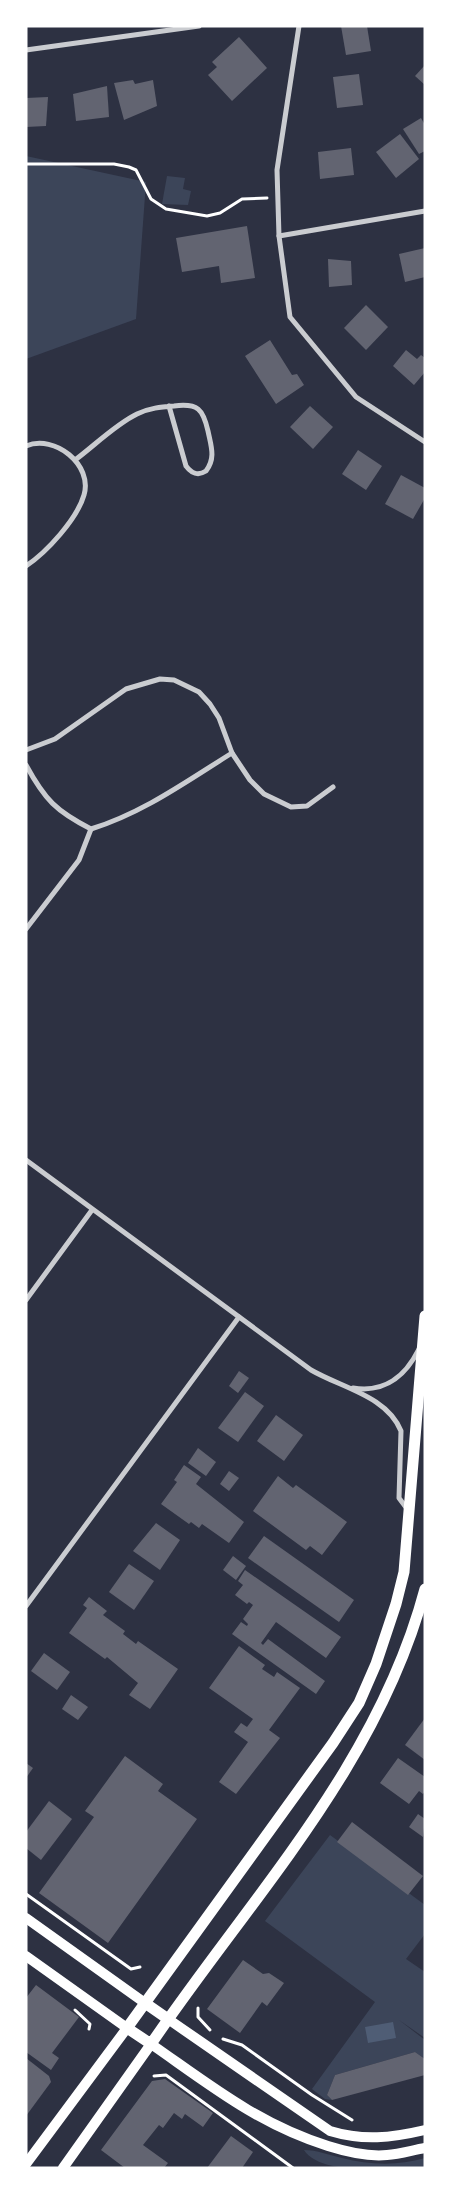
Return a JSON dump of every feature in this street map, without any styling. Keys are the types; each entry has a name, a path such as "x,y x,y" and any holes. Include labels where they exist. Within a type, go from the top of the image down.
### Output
{"main road":[{"path":"26,2164 333,1743 359,1703 376,1664 396,1604 406,1553 425,1316"},
{"path":"63,2168 168,2019 333,1793 375,1719 399,1671 425,1589"},
{"path":"26,1918 330,2131 350,2137 374,2139 425,2130"},
{"path":"26,1956 237,2105 273,2126 304,2138 358,2154 387,2155 425,2148"}],"street":[{"path":"26,50 199,26"},
{"path":"299,26 277,170 279,236 290,317 356,396 425,442"},
{"path":"279,236 425,211"},
{"path":"75,460 136,414 152,408 184,404 196,407 204,414 213,456 211,464 201,474 190,472 186,466 169,406"},
{"path":"26,446 34,443 51,444 64,450 75,460 84,478 85,493 80,508 64,530 26,566"},
{"path":"26,750 55,739 126,690 160,679 174,680 199,692 219,718 232,753 250,780 264,794 291,808 307,806 333,787"},
{"path":"26,765 40,791 50,802 61,812 91,829 113,822 152,803 232,753"},
{"path":"26,929 79,860 91,829"},
{"path":"26,1160 311,1370 372,1400 387,1410 397,1421 401,1432 399,1498 409,1512"},
{"path":"26,1300 92,1210"},
{"path":"26,1606 239,1317"},
{"path":"345,1387 369,1391 387,1385 403,1373 422,1342"}],"path":[{"path":"26,164 114,164 130,167 136,170 151,200 166,209 207,216 220,213 242,200 278,198"},
{"path":"26,1894 131,1969 140,1967"},
{"path":"198,2008 198,2017 217,2036 242,2045 312,2095 351,2120 360,2122"},
{"path":"89,2029 90,2024"},
{"path":"154,2076 166,2075 292,2168"}],"shaded area":[{"path":"26,156 146,182 136,319 26,359"},
{"path":"167,176 185,178 183,189 191,191 188,205 162,204"},
{"path":"330,1835 425,1905 425,1934 406,1959 425,1972 425,2038 399,2020 425,2040 425,2059 415,2052 335,2075 327,2095 332,2100 325,2099 312,2089 375,2002 265,1921"},
{"path":"393,2022 396,2038 368,2043 365,2027"},
{"path":"304,2150 373,2163 415,2161 425,2158 425,2168 342,2168 313,2159"}],"building":[{"path":"341,26 367,26 371,51 346,55"},
{"path":"239,37 267,68 232,101 208,75 217,67 212,62"},
{"path":"425,65 425,85 415,76"},
{"path":"359,74 363,105 337,108 333,77"},
{"path":"133,80 135,84 153,80 157,106 124,120 114,83"},
{"path":"107,86 109,117 76,121 73,94"},
{"path":"48,97 46,126 26,127 26,98"},
{"path":"421,118 425,125 425,151 419,154 403,129"},
{"path":"400,134 419,159 396,178 376,152"},
{"path":"351,148 354,175 320,179 318,152"},
{"path":"247,226 255,278 221,283 219,266 182,272 176,238"},
{"path":"425,248 425,277 405,282 399,254"},
{"path":"328,259 351,261 352,285 329,287"},
{"path":"366,305 388,327 366,350 344,328"},
{"path":"270,340 292,375 297,374 304,385 276,404 245,356"},
{"path":"406,350 417,359 421,355 425,358 425,372 414,385 393,366"},
{"path":"310,406 333,427 313,449 290,427"},
{"path":"358,450 382,466 366,490 342,474"},
{"path":"401,475 425,488 425,498 413,519 385,504"},
{"path":"239,1371 249,1378 238,1393 229,1386"},
{"path":"245,1392 264,1406 238,1442 218,1428"},
{"path":"276,1415 303,1435 284,1461 257,1441"},
{"path":"198,1448 216,1462 206,1476 188,1463"},
{"path":"184,1465 201,1477 196,1484 244,1522 229,1543 202,1524 199,1528 191,1522 189,1524 161,1504 177,1482 174,1480"},
{"path":"229,1471 239,1478 229,1491 220,1484"},
{"path":"278,1476 293,1488 296,1485 347,1522 322,1555 310,1546 306,1550 253,1511"},
{"path":"156,1523 180,1540 160,1570 133,1551"},
{"path":"264,1536 354,1600 339,1622 248,1558"},
{"path":"233,1556 246,1566 236,1580 223,1570"},
{"path":"129,1564 154,1581 134,1610 109,1592"},
{"path":"245,1570 341,1637 326,1658 276,1622 261,1643 263,1645 268,1639 325,1681 316,1694 232,1634 241,1622 247,1626 248,1624 243,1619 253,1605 249,1602 247,1604 235,1595 243,1585 238,1581"},
{"path":"89,1597 107,1611 103,1615 125,1631 123,1634 136,1644 138,1641 178,1669 150,1709 129,1695 138,1683 107,1657 105,1659 69,1633 87,1608 83,1605"},
{"path":"239,1646 265,1665 262,1669 274,1677 277,1672 300,1688 269,1730 280,1738 236,1794 219,1782 248,1742 234,1732 241,1723 247,1727 253,1719 209,1688"},
{"path":"44,1653 70,1672 57,1690 31,1671"},
{"path":"71,1695 88,1707 78,1720 62,1709"},
{"path":"425,1718 425,1760 405,1745"},
{"path":"125,1756 163,1784 158,1791 197,1819 108,1943 39,1893 94,1817 85,1811"},
{"path":"398,1758 425,1777 425,1791 423,1794 419,1791 409,1804 380,1783"},
{"path":"26,1763 33,1768 26,1778"},
{"path":"49,1801 72,1819 41,1860 26,1848 26,1832"},
{"path":"418,1814 425,1819 423,1837 409,1827"},
{"path":"352,1822 423,1876 408,1895 337,1842"},
{"path":"243,1960 263,1974 269,1973 284,1983 267,2006 262,2002 240,2033 207,2009"},
{"path":"36,1985 79,2017 52,2053 59,2058 51,2070 26,2052 26,1998"},
{"path":"415,2052 425,2059 425,2075 332,2100 327,2095 335,2075"},
{"path":"26,2058 49,2076 51,2082 26,2116"},
{"path":"165,2079 213,2113 203,2127 185,2114 182,2119 174,2113 163,2128 159,2125 143,2145 168,2163 164,2168 125,2168 101,2150 152,2081"},
{"path":"231,2136 253,2152 242,2168 207,2168"}]}
